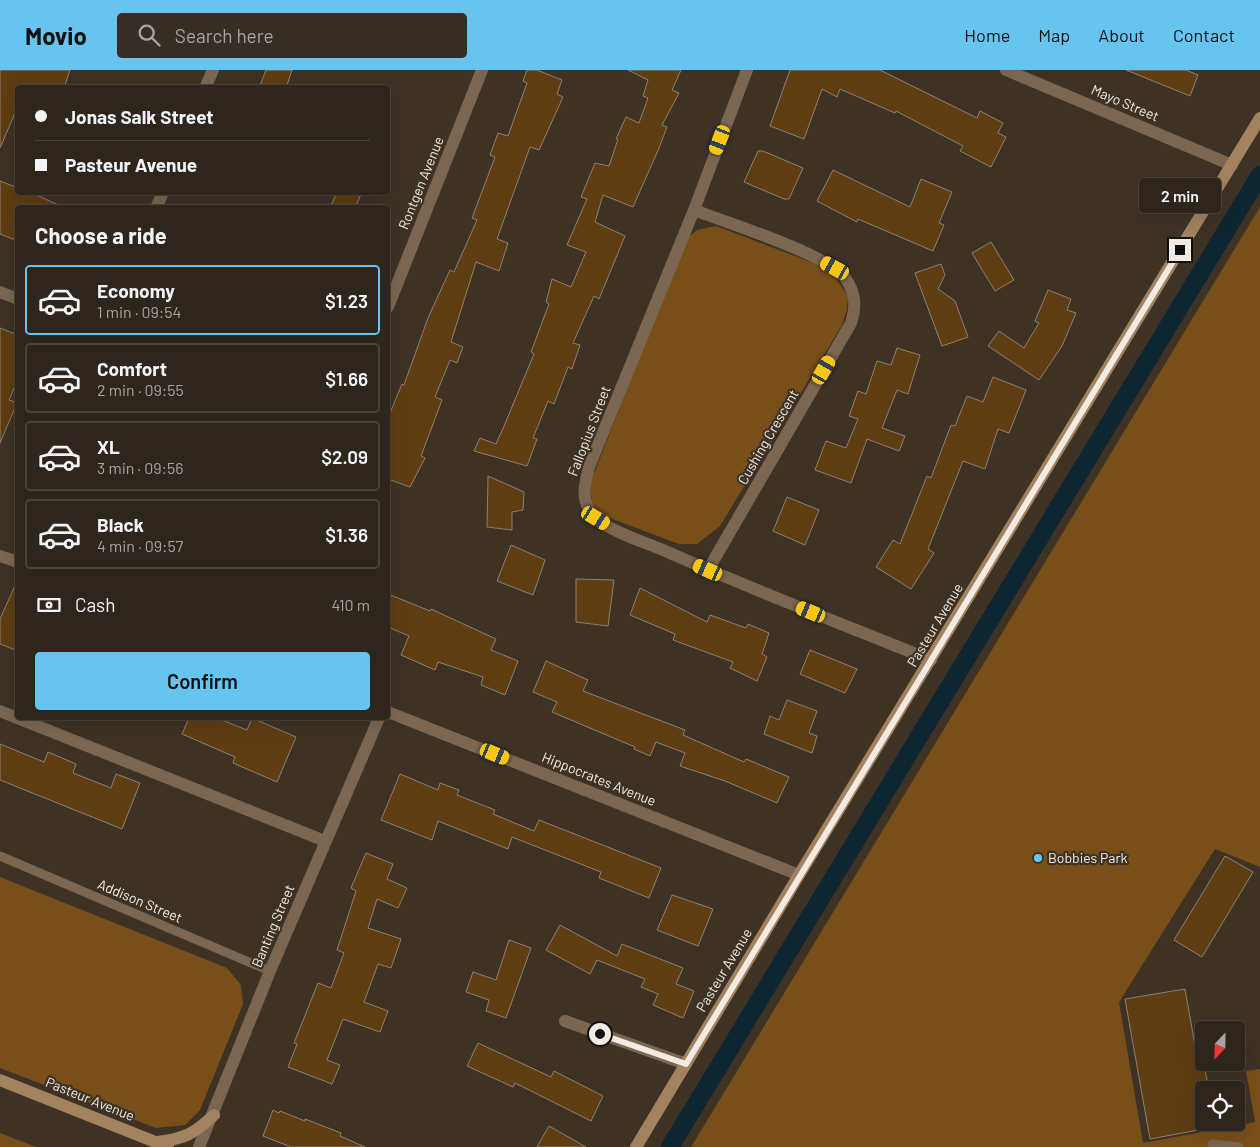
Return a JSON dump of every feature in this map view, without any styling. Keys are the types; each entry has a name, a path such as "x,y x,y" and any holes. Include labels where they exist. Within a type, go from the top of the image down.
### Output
{"street":[{"path":"207,85 213,70"},
{"name":"Rontgen Avenue","path":"390,302 482,70"},
{"name":"Fallopius Street","path":"747,70 694,210 593,458 583,489 588,507 596,518 611,527 708,570 931,660"},
{"name":"Mayo Street","path":"1006,70 1232,164"},
{"name":"Pasteur Avenue","path":"636,1147 799,875 1260,118"},
{"name":"Cushing Crescent","path":"694,210 814,256 835,268 846,278 853,292 855,308 851,323 708,570"},
{"path":"0,292 15,298"},
{"path":"0,556 15,561"},
{"path":"0,711 15,717"},
{"name":"Hippocrates Avenue","path":"390,713 799,875"},
{"path":"22,720 325,841"},
{"name":"Banting Street","path":"199,1147 214,1115 270,971 378,720"},
{"path":"565,1022 686,1064"},
{"name":"Pasteur Avenue","path":"0,1080 162,1145"},
{"path":"162,1145 191,1135 214,1115"}],"lane":[{"name":"Addison Street","path":"0,856 270,971"},
{"path":"1212,1144 1239,1147"}],"shaded area":[{"name":"Bobbies Park","path":"1260,207 1260,867 1215,849 1119,1002 1143,1143 1207,1131 1245,1131 1245,1124 1255,1122 1246,1071 1260,1069 1260,1147 691,1147"},
{"path":"716,226 813,263 833,274 848,296 847,310 842,325 720,526 697,544 679,544 602,515 592,502 590,488 593,476 686,239 697,230"},
{"path":"0,877 227,968 241,985 243,1004 200,1110 185,1125 156,1128 0,1068"},
{"path":"0,1133 36,1147 0,1147"}],"building":[{"path":"0,70 70,70 65,85 15,85 15,113 0,148"},
{"path":"266,70 292,70 287,85 260,85"},
{"path":"527,70 537,70 562,80 557,94 563,97 539,150 530,147 497,239 508,243 499,271 476,262 451,342 463,347 457,363 450,360 435,397 442,400 421,456 425,458 410,487 390,480 390,413 402,384 404,385 428,318 450,270 454,272 477,220 472,218 495,157 490,155 498,133 508,136 527,83 523,81"},
{"path":"628,70 681,70 672,90 679,93 662,125 667,127 633,207 603,195 595,222 625,236 599,299 594,296 573,343 580,345 572,369 568,367 554,404 548,401 533,438 537,439 527,466 474,451 480,438 496,444 534,354 531,352 549,304 546,302 552,279 571,287 586,252 567,245 587,199 581,197 595,163 609,166 618,139 616,139 626,117 639,123 648,98 643,96 648,80"},
{"path":"790,70 880,70 977,118 980,111 1003,123 998,133 1006,137 991,167 960,151 963,146 896,111 895,113 840,89 837,97 822,89 804,139 770,126"},
{"path":"1126,70 1186,70 1198,75 1190,96"},
{"path":"758,151 763,151 803,168 789,199 784,199 744,182"},
{"path":"833,170 910,207 921,179 952,192 939,223 944,225 933,251 858,219 857,222 817,201"},
{"path":"0,181 15,187 15,195 37,195 58,205 15,205 15,240 0,234"},
{"path":"336,195 361,195 356,205 331,205"},
{"path":"991,242 1014,280 995,291 972,253"},
{"path":"941,264 945,275 938,289 955,301 968,337 942,346 915,273"},
{"path":"1048,290 1071,299 1067,310 1076,313 1062,346 1039,380 988,346 999,331 1024,348 1039,323 1035,321"},
{"path":"0,328 15,334 15,386 9,400 15,402 15,408 0,443"},
{"path":"897,348 920,355 908,394 897,390 882,428 905,436 899,451 867,439 851,483 815,470 826,441 846,448 858,419 849,416 858,391 866,394 877,361 891,365"},
{"path":"993,377 1026,390 1009,433 998,429 985,469 963,461 928,549 934,553 911,589 876,567 893,540 900,544 927,476 931,478 951,425 955,426 967,396 983,402"},
{"path":"488,476 524,492 523,510 512,512 512,530 487,527"},
{"path":"787,497 819,510 805,545 773,531"},
{"path":"511,545 545,560 533,595 497,581"},
{"path":"576,579 614,580 608,626 576,622"},
{"path":"15,586 15,650 0,644 0,619"},
{"path":"640,588 707,622 710,615 746,628 748,624 769,633 762,654 767,657 757,681 730,668 733,662 673,640 675,634 630,615"},
{"path":"390,595 430,611 431,609 496,639 491,650 518,661 505,695 481,685 483,677 438,662 435,670 401,655 409,636 390,628"},
{"path":"810,650 857,669 845,693 800,674"},
{"path":"546,661 588,680 583,691 685,730 683,735 744,762 746,759 789,777 777,803 725,781 680,766 685,753 656,742 650,756 634,749 635,747 552,712 557,702 533,692"},
{"path":"787,700 817,711 809,733 817,736 812,753 764,734 770,716 779,720"},
{"path":"188,720 222,720 247,730 251,720 257,720 296,737 277,782 233,763 235,757 182,734"},
{"path":"0,744 44,762 48,752 76,764 73,773 111,788 116,774 140,783 122,829 0,780"},
{"path":"400,774 438,790 440,783 459,790 457,795 495,810 493,814 534,831 539,820 661,868 649,898 599,878 601,872 512,837 508,849 438,821 432,840 381,820"},
{"path":"366,853 393,864 387,879 407,888 398,908 377,899 368,928 401,939 391,968 378,964 364,1002 388,1011 380,1032 343,1019 327,1060 340,1065 332,1084 288,1067 297,1044 294,1043 318,983 331,988 344,953 337,950 356,891 351,888"},
{"path":"1225,856 1253,872 1202,957 1174,940"},
{"path":"672,895 713,909 698,946 657,930"},
{"path":"560,925 617,956 622,944 683,968 676,984 694,991 683,1018 653,1005 658,994 641,987 645,979 597,960 590,974 546,950"},
{"path":"509,940 531,948 506,1018 486,1011 489,1000 466,992 473,972 496,980"},
{"path":"1185,989 1195,1045 1195,1071 1205,1071 1207,1081 1195,1081 1195,1131 1150,1139 1125,999"},
{"path":"478,1043 551,1077 554,1071 603,1096 591,1121 515,1083 513,1087 467,1066"},
{"path":"273,1110 305,1121 305,1119 341,1133 340,1136 365,1147 291,1147 263,1136"},
{"path":"549,1126 586,1147 537,1147"}],"waterway":[{"path":"670,1147 1260,175"}],"place":[{"name":"Bobbies Park","path":"1038,858"}],"route":[{"path":"600,1034 686,1064 1180,250"}]}
